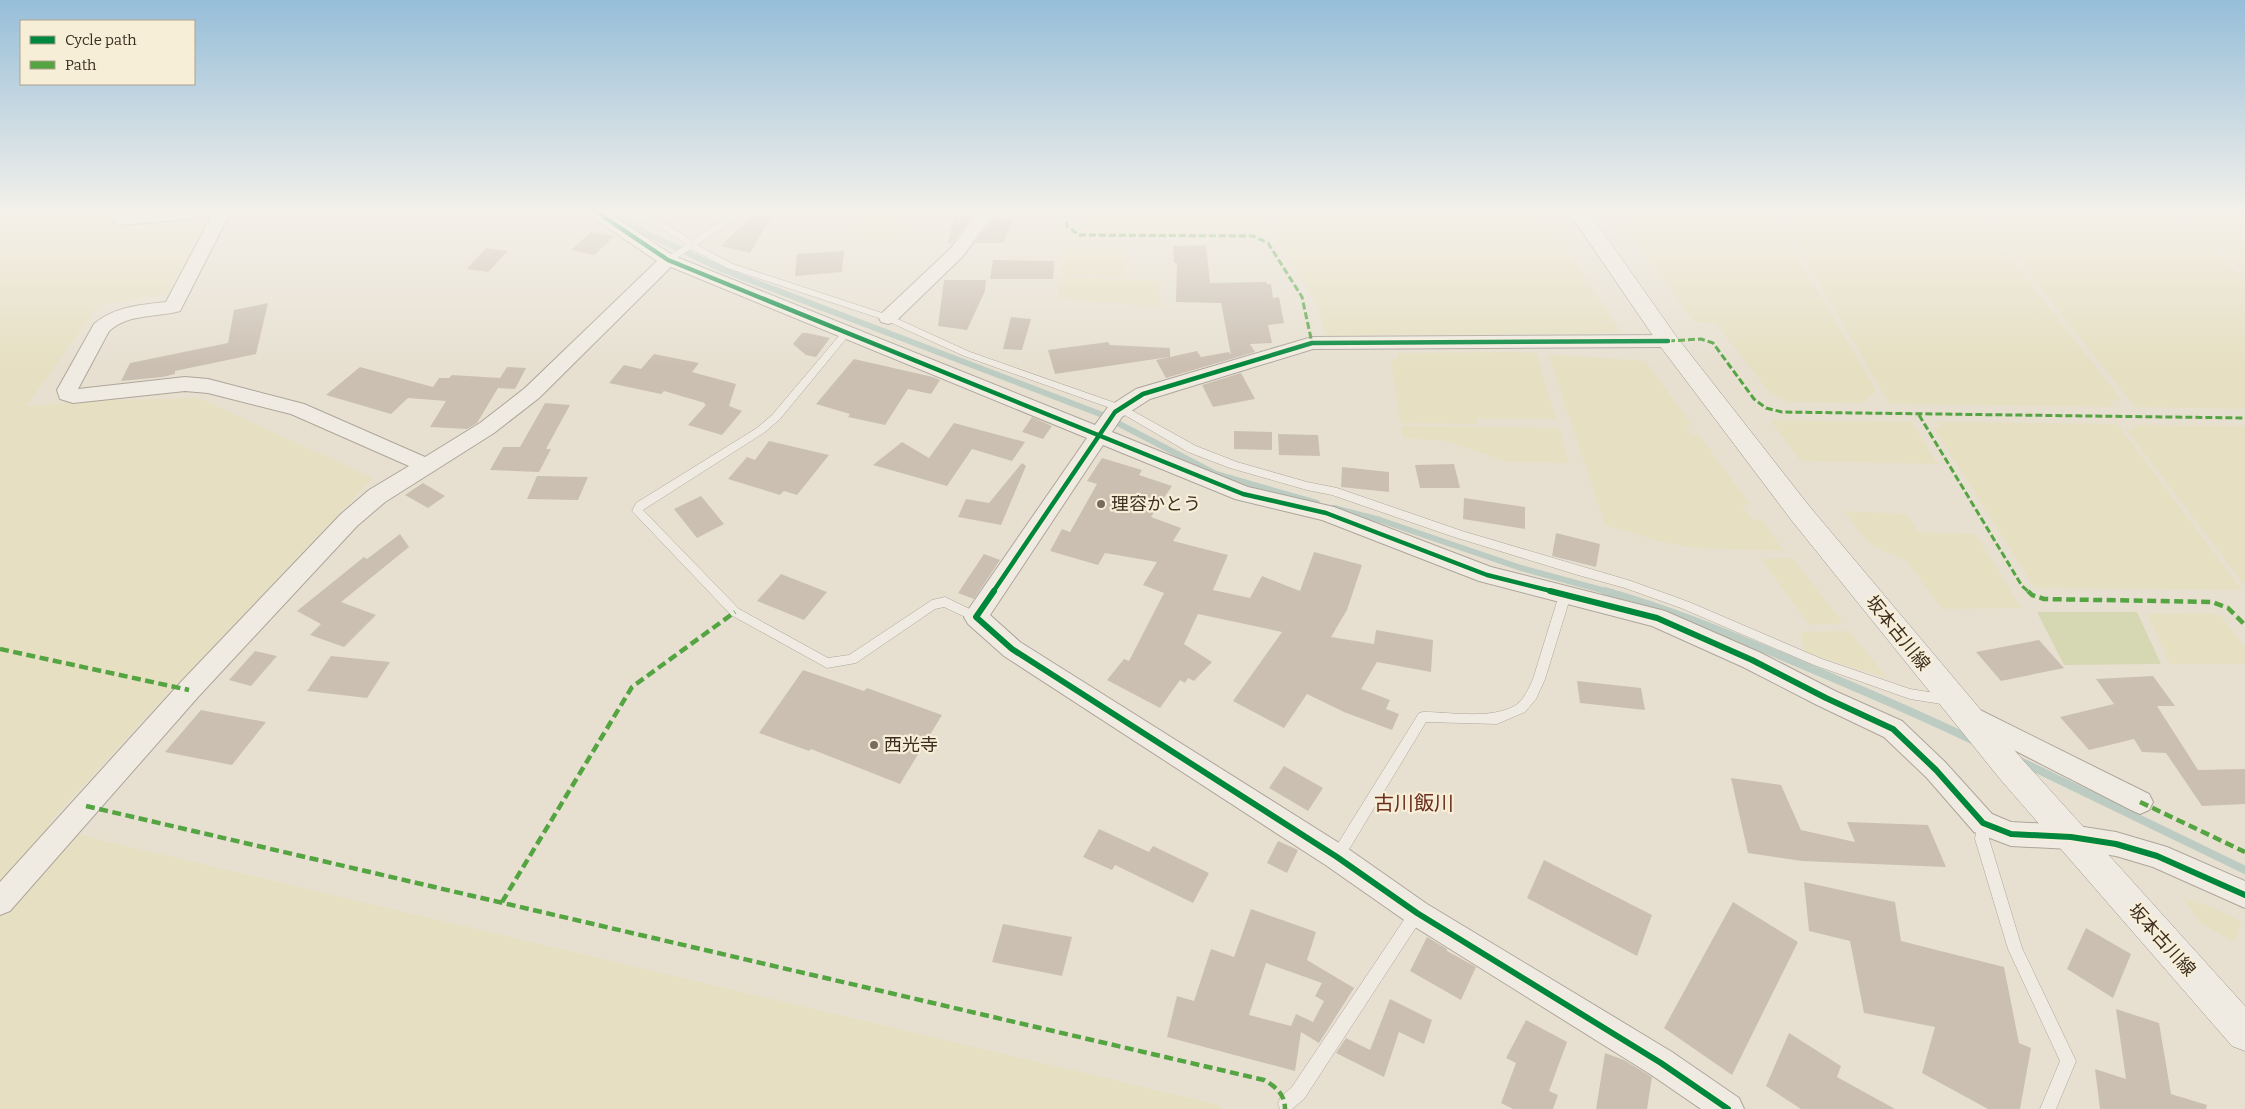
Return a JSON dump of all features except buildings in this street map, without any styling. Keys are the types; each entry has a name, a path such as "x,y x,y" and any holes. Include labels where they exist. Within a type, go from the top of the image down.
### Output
{"main road":[{"name":"坂本古川線","path":"1614,263 1668,341 1801,514 2011,769 2245,1033"}],"street":[{"path":"197,263 173,307 125,314 109,320 101,328 67,390 67,394 73,396 185,384 208,386 297,408 425,465"},
{"path":"0,902 189,690 349,520 377,496 488,428 532,394 666,263"},
{"path":"682,263 1243,494 1326,513 1487,575 1657,618 1752,660 1826,698 1893,729 1936,770 1983,823 2010,834 2070,837 2116,844 2157,856 2245,895"},
{"path":"888,318 946,263"},
{"path":"1668,341 1312,343 1143,394 1117,410 976,617 1012,649 1337,857 1417,913 1662,1063 1728,1109"},
{"path":"1962,710 2140,802"}],"lane":[{"path":"724,263 888,318 967,354 1117,410 1192,448 1234,465 1307,486 1333,490 1458,534 1627,584 1684,605 1818,662 1962,710"},
{"path":"847,332 776,417 761,430 640,506 637,511 734,612 827,663 852,660 932,605 945,602 976,617"},
{"path":"1337,857 1423,717 1497,719 1521,708 1532,696 1566,595"},
{"path":"1983,823 1982,839 2015,949 2068,1061 2048,1109"},
{"path":"1286,1104 1298,1093 1417,913"}],"shaded area":[{"path":"0,263 183,263 168,295 100,304 26,406 104,400 199,398 373,478 156,706 48,824 97,839 1219,1105 1223,1109 0,1109"},
{"path":"1060,263 1125,263 1124,277 1060,274"},
{"path":"1290,263 1576,263 1621,333 1325,336 1317,305"},
{"path":"1651,263 1801,263 1876,390 1862,403 1790,402 1769,392 1715,323 1694,322"},
{"path":"1807,263 2015,263 2122,401 2109,400 2115,407 1890,404"},
{"path":"2020,263 2229,263 2245,280 2245,409 2135,407"},
{"path":"2234,263 2245,263 2245,274"},
{"path":"1059,276 1160,281 1159,306 1058,299"},
{"path":"1397,353 1536,353 1556,419 1478,419 1478,424 1400,423 1391,359 1398,359"},
{"path":"1548,354 1645,361 1692,425 1686,427 1692,435 1699,435 1750,504 1742,506 1753,520 1761,519 1784,551 1695,548 1661,542 1605,525"},
{"path":"1770,420 1912,422 1937,464 1800,461"},
{"path":"1938,422 2117,424 2242,590 2035,588 1933,427 1941,427"},
{"path":"2132,425 2245,426 2245,586 2126,429 2135,430"},
{"path":"1401,426 1559,428 1569,463 1506,462 1447,441 1403,438"},
{"path":"1844,511 1907,514 1918,532 1976,534 2021,608 1942,609 1906,560 1876,548 1865,539"},
{"path":"1793,558 1843,623 1809,625 1761,559"},
{"path":"2209,613 2221,616 2245,648 2245,664 2170,664 2147,614"},
{"path":"1849,631 1887,678 1805,653 1800,632"},
{"path":"2183,897 2216,909 2242,922 2234,942 2199,922"}],"green space":[{"path":"2037,612 2137,612 2161,664 2064,665"}],"waterway":[{"path":"708,263 1100,414 1216,474 1317,503"},
{"path":"1334,508 1380,520 1521,568 1609,592"},
{"path":"1605,591 1677,614 1723,632 1884,700 1974,741"},
{"path":"2018,760 2245,870"}],"marked path":[{"path":"1280,263 1302,297 1312,343"},
{"path":"1668,341 1701,339 1713,343 1754,399 1766,408 1782,412 2245,418"},
{"path":"1919,415 2022,586 2032,595 2044,599 2212,602 2228,608 2245,625"},
{"path":"502,902 632,687 735,612"},
{"path":"0,649 189,690"},
{"path":"2140,802 2245,852"},
{"path":"86,806 1264,1080 1282,1095 1285,1109"}],"cycle path":[{"path":"675,263 1243,494 1326,513 1487,575 1657,618 1752,660 1826,698 1893,729 1936,770 1983,823 2011,834 2071,837 2116,844 2157,856 2245,895"},
{"path":"1668,341 1312,343 1143,394 1115,412 976,617 1012,649 1337,857 1417,913 1661,1063 1728,1109"}],"place":[{"name":"理容かとう","path":"1101,504"},
{"name":"西光寺","path":"874,745"}],"district":[{"name":"古川飯川","path":"1414,803"}]}
